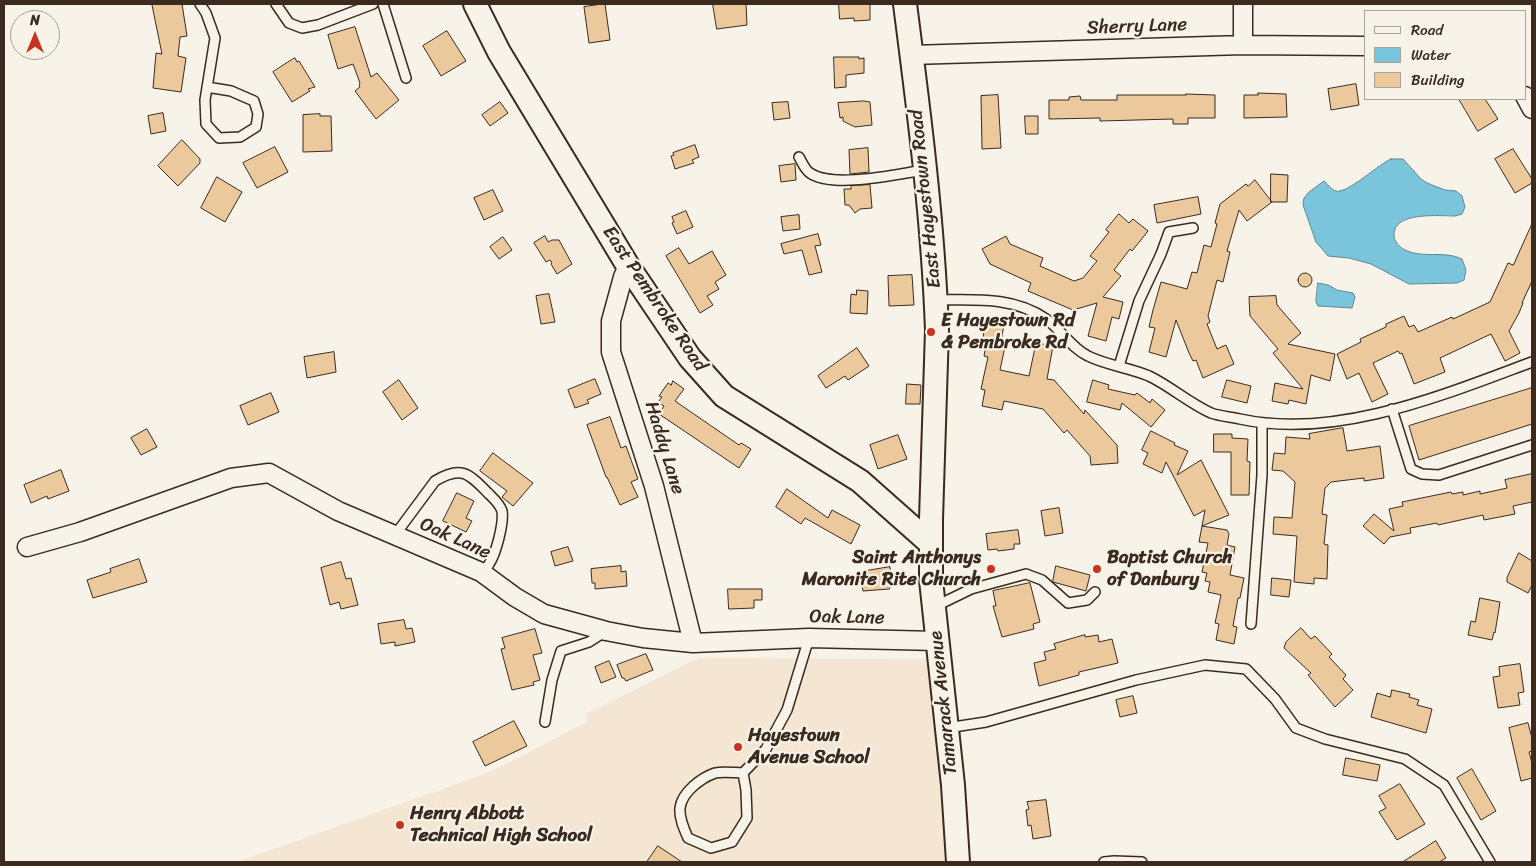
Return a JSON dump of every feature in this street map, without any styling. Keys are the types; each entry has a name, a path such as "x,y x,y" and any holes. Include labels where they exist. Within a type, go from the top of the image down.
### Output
{"street":[{"name":"East Pembroke Road","path":"475,4 499,52 628,266 690,358 724,396 860,481 931,544"},
{"name":"East Hayestown Road","path":"905,4 924,170 936,300 937,330 931,544"},
{"path":"1243,4 1243,45"},
{"name":"Sherry Lane","path":"911,55 1243,45 1364,46"},
{"path":"1526,98 1532,109"},
{"name":"Haddy Lane","path":"628,266 611,321 611,352 654,486 693,643"},
{"name":"Oak Lane","path":"27,547 80,532 231,478 269,473 338,511 481,572 515,598 544,614 606,631 643,638 693,643 809,638 937,641"},
{"name":"Tamarack Avenue","path":"931,544 931,580 954,785 958,862"}],"lane":[{"path":"200,4 206,13 215,38 207,87 205,100 206,124 219,138 240,137 256,127 258,114 254,101 231,91 207,87"},
{"path":"276,4 289,22 302,28 373,4"},
{"path":"383,4 406,78"},
{"path":"799,157 808,172 820,178 844,181 924,170"},
{"path":"1119,366 1139,301 1169,232 1193,228"},
{"path":"936,300 991,300 1018,304 1046,319 1087,356 1150,377 1211,413 1262,424 1310,424 1355,418 1392,409 1481,381 1532,362"},
{"path":"1392,409 1411,469 1422,474 1439,475 1532,445"},
{"path":"1251,624 1262,475 1262,424"},
{"path":"395,535 435,481 451,474 462,472 473,477 496,502 502,513 495,550 489,565 481,572"},
{"path":"934,607 971,589 1026,574 1042,580 1068,603 1087,600 1096,592"},
{"path":"546,722 552,680 561,651 589,642 606,631"},
{"path":"743,773 746,790 746,818 732,842 711,848 688,838 681,822 680,808 684,796 697,783 716,773 743,773 766,749 787,710 809,638"},
{"path":"947,728 986,722 1136,680 1205,665 1246,669 1275,700 1296,728 1325,739 1405,759 1444,785 1490,862"},
{"path":"1104,862 1142,862"}],"shaded area":[{"name":"Hayestown Avenue School","path":"699,658 928,659 947,815 949,862 237,862 488,773 587,722 586,714"}],"water":[{"path":"1391,159 1403,159 1427,183 1445,190 1456,191 1462,196 1465,207 1462,214 1409,218 1396,227 1394,235 1399,246 1412,253 1448,255 1462,259 1466,270 1464,280 1457,283 1409,284 1371,264 1349,258 1328,256 1316,242 1303,205 1304,198 1309,192 1324,181 1334,190 1341,191 1355,184"},
{"path":"1318,283 1328,285 1337,290 1353,293 1355,297 1352,308 1318,306 1316,302"}],"building":[{"path":"182,4 187,36 180,37 178,56 186,58 181,92 153,88 156,53 162,54 152,5"},
{"path":"605,4 610,40 589,43 584,7"},
{"path":"713,4 746,4 747,25 717,29"},
{"path":"839,4 870,4 870,20 854,21 854,18 840,19"},
{"path":"355,27 371,77 377,73 399,100 376,119 355,91 360,87 360,83 353,64 338,69 328,35"},
{"path":"447,31 466,61 441,76 423,46"},
{"path":"834,57 864,58 864,73 846,75 846,87 835,88"},
{"path":"295,58 297,62 299,61 315,87 308,89 310,91 292,102 273,72"},
{"path":"1356,84 1359,105 1331,110 1328,89"},
{"path":"1258,93 1286,94 1287,117 1244,118 1244,95 1258,95"},
{"path":"998,95 1001,148 982,149 981,96"},
{"path":"1117,95 1215,95 1215,118 1188,118 1188,124 1173,124 1173,119 1100,121 1100,118 1049,119 1049,100 1069,100 1069,97 1080,96 1081,100 1117,100"},
{"path":"1460,100 1486,100 1498,119 1478,131"},
{"path":"500,102 508,113 490,126 482,115"},
{"path":"788,102 790,118 774,120 772,103"},
{"path":"870,102 872,125 855,127 843,121 843,117 840,118 838,103"},
{"path":"163,113 166,131 151,134 148,116"},
{"path":"320,114 320,116 331,116 332,151 303,152 303,115"},
{"path":"1025,116 1038,116 1038,134 1026,134"},
{"path":"182,140 200,159 200,163 178,186 158,166"},
{"path":"695,145 699,157 692,160 694,163 675,169 671,156 674,155 673,153"},
{"path":"275,147 288,172 257,188 243,163"},
{"path":"868,148 869,172 850,174 849,150"},
{"path":"1513,149 1532,179 1532,183 1515,193 1495,159"},
{"path":"795,164 796,180 781,182 779,166"},
{"path":"1271,174 1288,175 1287,202 1271,202"},
{"path":"217,177 242,192 225,222 201,208"},
{"path":"1255,180 1272,202 1247,221 1239,210 1227,251 1230,252 1223,282 1217,280 1208,316 1210,322 1207,324 1217,349 1226,345 1234,364 1203,378 1196,360 1193,361 1189,353 1176,320 1166,357 1149,352 1155,328 1149,327 1153,310 1161,282 1187,289 1192,272 1197,273 1204,245 1211,247 1220,204 1246,184 1248,186"},
{"path":"870,185 872,208 860,209 855,213 849,205 845,205 844,189 851,189 851,186"},
{"path":"493,190 503,211 484,220 474,198"},
{"path":"1198,197 1201,214 1157,223 1154,205"},
{"path":"686,211 693,227 677,234 672,223 674,222 672,217"},
{"path":"1119,214 1129,223 1133,219 1148,231 1132,251 1130,249 1114,270 1121,276 1103,297 1123,302 1119,319 1112,317 1106,341 1088,336 1097,303 1073,310 1028,291 1031,283 990,264 982,249 1006,236 1010,244 1043,258 1040,266 1074,281 1083,278 1097,261 1090,256 1109,232 1106,230"},
{"path":"799,215 800,229 783,231 781,217"},
{"path":"1532,224 1532,281 1519,313 1509,331 1520,353 1505,361 1491,334 1440,358 1445,372 1414,384 1402,353 1400,354 1398,351 1373,363 1388,394 1372,402 1359,373 1347,379 1337,354 1361,342 1360,339 1386,327 1386,324 1404,316 1409,327 1414,325 1418,332 1490,302 1508,263 1513,265"},
{"path":"818,234 821,245 815,246 822,272 809,275 802,250 784,254 781,244"},
{"path":"545,236 548,242 559,240 572,264 557,274 551,264 552,262 550,260 546,262 534,243"},
{"path":"503,237 512,250 499,259 490,247"},
{"path":"679,248 689,264 712,251 726,275 715,282 719,289 707,296 713,305 700,313 666,256"},
{"path":"1302,273 1308,273 1312,280 1308,287 1302,287 1298,283 1298,277"},
{"path":"912,275 914,305 889,306 888,276"},
{"path":"857,290 868,291 867,314 850,313 851,294 856,295"},
{"path":"549,294 555,322 541,324 536,296"},
{"path":"1276,296 1277,305 1301,333 1288,344 1335,354 1330,381 1311,375 1306,404 1289,400 1288,404 1272,401 1275,383 1303,389 1273,353 1278,349 1250,316 1249,297"},
{"path":"986,322 1004,325 1001,341 1006,342 1000,370 1029,376 1036,343 1053,346 1047,379 1054,380 1084,414 1085,410 1117,445 1118,463 1091,465 1090,456 1067,430 1064,433 1043,409 1004,401 1002,410 982,406 985,390 981,389 988,357 984,356 987,340 983,340"},
{"path":"857,348 869,366 848,380 845,376 826,388 818,376"},
{"path":"334,352 336,372 307,378 304,357"},
{"path":"595,379 601,394 587,400 589,403 575,408 568,390"},
{"path":"399,380 418,408 402,420 383,392"},
{"path":"1093,380 1109,385 1108,389 1135,395 1137,393 1150,403 1152,399 1165,410 1151,427 1122,403 1120,410 1087,402"},
{"path":"1227,380 1251,386 1247,403 1222,397"},
{"path":"673,381 684,389 675,401 739,445 741,443 751,449 739,468 659,414 664,406 658,402 662,397 659,396 668,383 671,385"},
{"path":"907,384 921,385 920,404 906,404"},
{"path":"1532,388 1532,424 1419,460 1409,426"},
{"path":"271,393 279,412 248,425 240,406"},
{"path":"610,417 621,448 626,446 638,479 631,482 638,497 620,505 606,477 587,425"},
{"path":"1343,428 1347,451 1380,446 1384,478 1364,481 1364,478 1331,482 1325,488 1322,514 1327,515 1324,544 1328,545 1327,579 1314,578 1314,584 1294,582 1297,536 1273,534 1274,517 1292,518 1295,482 1283,471 1272,470 1274,453 1285,454 1286,437 1310,439 1309,434"},
{"path":"147,429 157,447 141,455 131,438"},
{"path":"1151,431 1188,451 1177,475 1201,460 1229,515 1202,526 1205,510 1194,516 1166,462 1162,473 1143,464 1148,453 1142,450"},
{"path":"1214,434 1232,434 1232,438 1248,439 1247,461 1250,462 1249,495 1231,495 1231,452 1214,452"},
{"path":"898,435 907,459 878,469 870,445"},
{"path":"493,453 533,483 513,506 502,497 507,491 480,471"},
{"path":"61,470 69,491 48,499 47,496 31,503 24,485"},
{"path":"1532,474 1532,502 1513,506 1515,514 1484,520 1483,515 1438,525 1437,523 1410,528 1411,533 1390,537 1384,544 1363,526 1374,514 1394,531 1389,509 1403,506 1402,502 1451,492 1452,494 1463,492 1463,495 1480,491 1480,494 1507,488 1505,480"},
{"path":"787,489 828,518 832,510 860,525 851,544 805,518 801,524 776,507"},
{"path":"457,493 474,501 466,518 472,521 466,532 443,521"},
{"path":"1059,508 1063,533 1045,536 1041,511"},
{"path":"1202,526 1227,530 1229,534 1227,545 1235,547 1230,575 1244,578 1233,626 1237,627 1234,644 1216,640 1219,624 1215,623 1221,595 1208,592 1210,582 1205,581 1207,573 1202,572 1208,543 1199,542"},
{"path":"1018,530 1020,544 1014,544 1014,549 988,550 986,534"},
{"path":"568,547 573,561 555,566 551,552"},
{"path":"1519,553 1532,561 1532,585 1528,593 1507,582 1507,578"},
{"path":"139,559 147,582 93,598 87,580 111,572 110,569"},
{"path":"341,562 346,579 351,578 358,605 341,609 339,602 330,605 321,568"},
{"path":"621,566 621,572 626,571 627,586 595,589 595,583 592,583 591,569"},
{"path":"1056,566 1090,575 1086,591 1053,582"},
{"path":"890,567 892,585 889,589 863,591 860,572"},
{"path":"1272,578 1291,580 1289,597 1271,595"},
{"path":"1030,583 1040,622 1033,624 1034,629 1002,637 993,606 996,606 993,591"},
{"path":"728,589 762,589 762,600 754,600 754,608 729,609"},
{"path":"1480,598 1500,602 1492,640 1468,635 1471,621 1475,622"},
{"path":"404,620 406,629 412,628 415,642 395,646 395,642 381,644 378,624"},
{"path":"1301,628 1311,639 1315,636 1332,654 1329,657 1346,675 1343,679 1353,690 1335,707 1308,675 1311,673 1284,648 1286,642"},
{"path":"535,629 542,653 533,655 540,680 533,682 534,685 512,690 501,649 505,648 502,638"},
{"path":"1085,635 1085,637 1098,635 1099,642 1112,639 1118,663 1079,672 1079,675 1039,686 1034,663 1046,660 1044,652 1056,649 1054,644"},
{"path":"646,654 653,670 626,681 622,678 617,665"},
{"path":"609,661 616,677 601,683 595,667"},
{"path":"1520,664 1524,692 1518,693 1520,705 1498,708 1493,677 1500,676 1499,667"},
{"path":"1392,690 1410,694 1409,697 1419,700 1417,705 1432,709 1426,733 1371,717 1377,693 1390,697"},
{"path":"1133,696 1137,713 1120,717 1116,700"},
{"path":"514,721 527,746 485,766 473,742"},
{"path":"1528,723 1532,738 1532,751 1529,752 1532,763 1532,778 1521,781 1509,728"},
{"path":"1346,758 1380,765 1377,781 1343,775"},
{"path":"1472,769 1496,811 1481,820 1457,778"},
{"path":"1400,784 1425,824 1397,840 1379,812 1386,808 1379,796"},
{"path":"1046,800 1051,836 1033,839 1031,825 1028,826 1026,810 1029,809 1027,802"},
{"path":"1436,841 1446,858 1439,862 1403,862"},
{"path":"658,846 682,862 647,862"}],"place":[{"name":"E Hayestown Rd & Pembroke Rd","path":"931,332"},
{"name":"Saint Anthonys Maronite Rite Church","path":"991,569"},
{"name":"Baptist Church of Danbury","path":"1097,569"},
{"name":"Hayestown Avenue School","path":"738,747"},
{"name":"Henry Abbott Technical High School","path":"400,825"}]}
